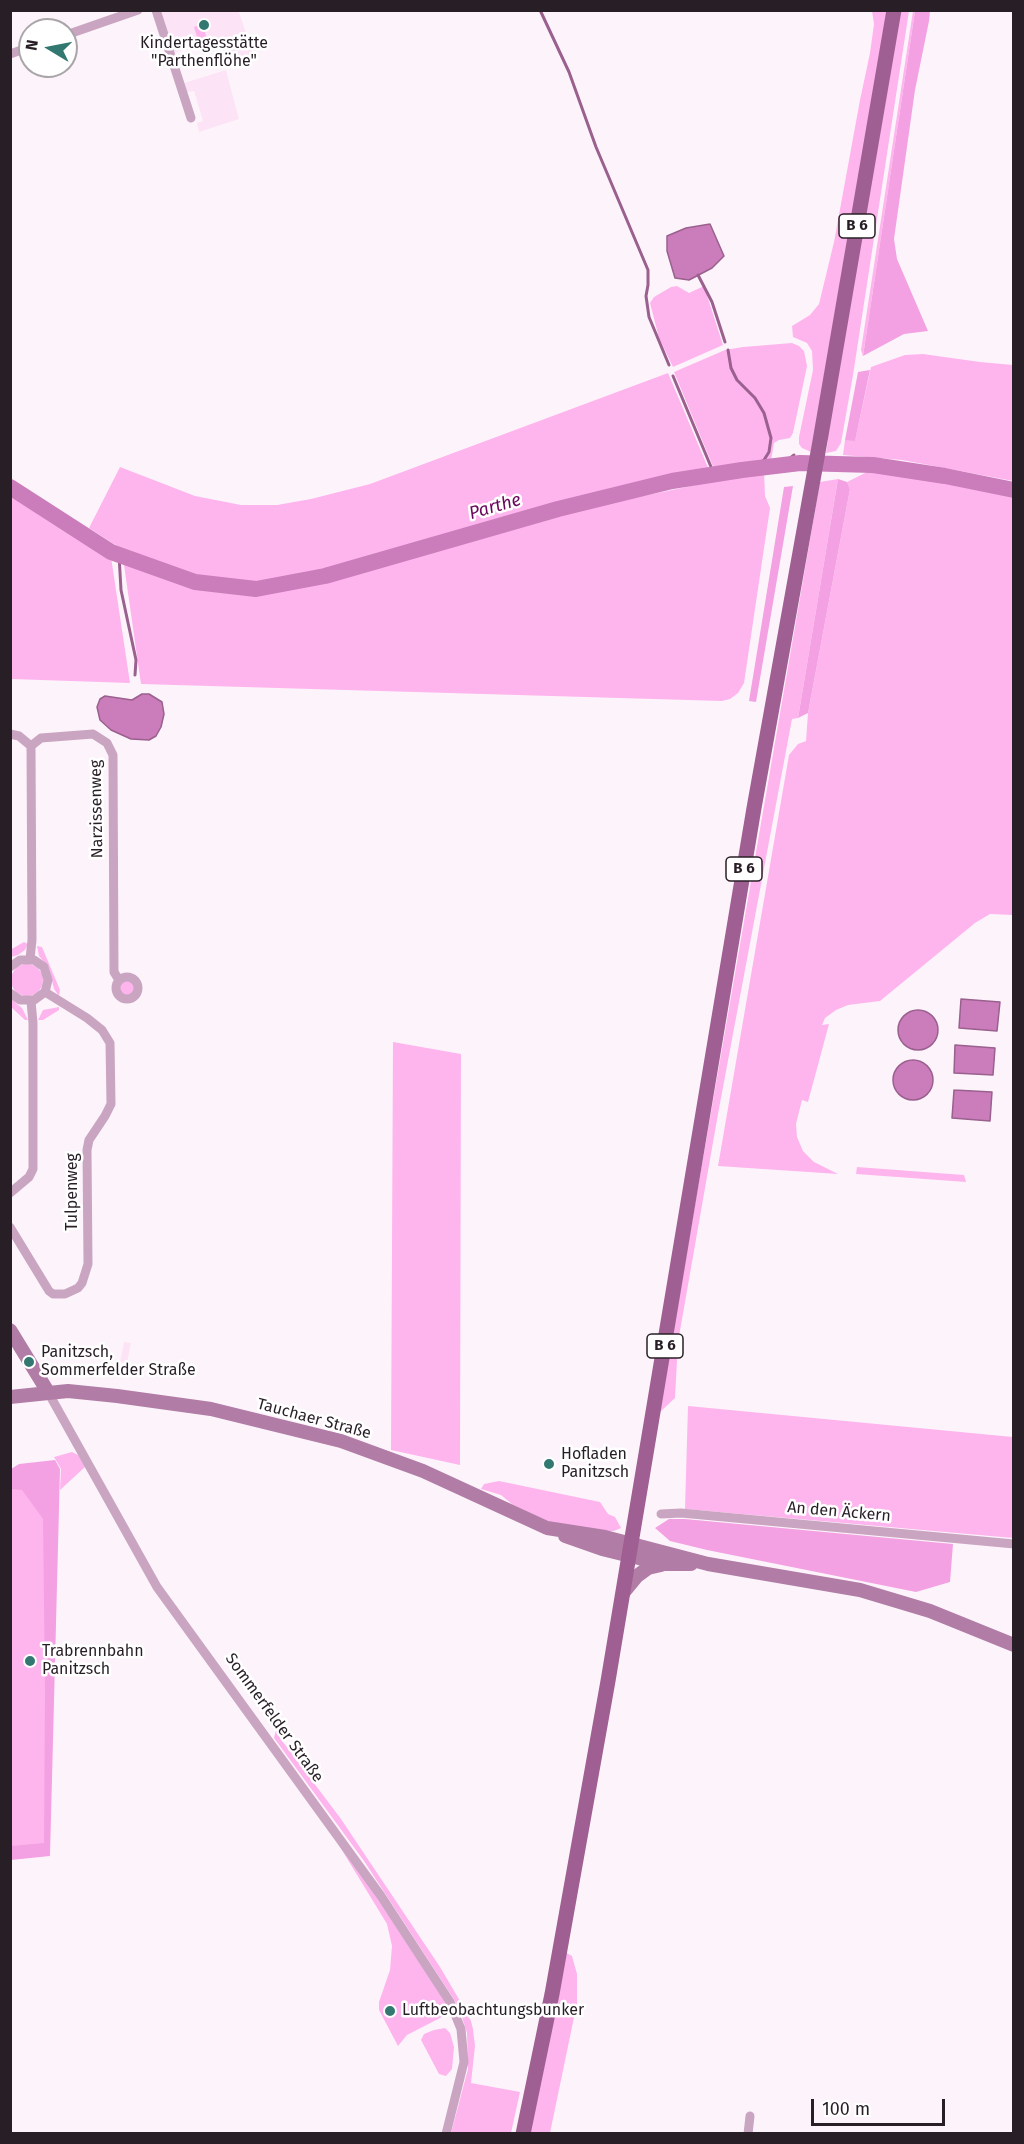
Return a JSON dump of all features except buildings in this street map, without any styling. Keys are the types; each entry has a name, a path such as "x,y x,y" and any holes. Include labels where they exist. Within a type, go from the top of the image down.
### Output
{"main road":[{"name":"B 6","path":"524,2133 552,1994 650,1439 756,796 894,10"}],"street":[{"path":"78,31 138,10"},
{"path":"156,10 191,118"},
{"path":"10,734 19,736 31,746 32,940 30,959"},
{"name":"Narzissenweg","path":"31,746 40,738 93,734 107,743 113,754 114,972 119,980"},
{"path":"10,993 20,1000 38,999 45,992 48,980 46,971 38,962 30,959 20,960 11,966"},
{"name":"Tulpenweg","path":"10,1227 48,1291 53,1294 66,1294 82,1284 88,1264 87,1149 89,1140 111,1104 110,1043 102,1030 45,992"},
{"path":"10,1193 29,1177 33,1170 31,1001"},
{"name":"Sommerfelder Straße","path":"10,1330 48,1392 157,1587 381,1896 450,2002 461,2029 464,2062 446,2133"},
{"name":"Tauchaer Straße","path":"10,1397 48,1392 91,1393 211,1410 341,1441 423,1471 581,1542 629,1550"},
{"name":"An den Äckern","path":"661,1514 681,1513 1014,1544"},
{"path":"629,1550 883,1596 954,1620 1014,1645"},
{"path":"629,1550 663,1564"},
{"path":"622,1593 637,1576 648,1568 663,1564 708,1564"},
{"path":"748,2133 750,2116"}],"shaded area":[{"name":"Kindertagesstätte \"Parthenflöhe\"","path":"233,10 239,12 254,57 228,65 218,38 174,53 160,11"},
{"path":"872,11 888,11 811,452 802,448 799,444 799,437 813,370 812,351 807,343 793,337 792,326 810,315 819,304 834,242 870,53 874,24"},
{"path":"898,11 909,11 853,375 841,443 836,451 826,453 828,440 826,439"},
{"path":"913,11 915,11 863,356 861,350"},
{"path":"915,11 930,11 915,90 894,239 897,259 928,331 904,334 863,356"},
{"path":"202,24 208,41 199,44 194,27"},
{"path":"226,70 239,119 199,132 197,123 203,121 194,91 187,92 184,83"},
{"path":"710,224 724,256 712,268 689,280 675,278 667,251 667,236 686,228"},
{"path":"677,286 689,293 704,286 723,345 673,367 659,338 650,303 654,297"},
{"path":"792,343 804,351 807,366 790,438 774,443 771,461 714,469 674,372 725,350"},
{"path":"923,354 1013,365 1013,481 902,460 843,455 845,440 855,440 871,367 905,355"},
{"path":"870,370 855,441 845,440 858,372"},
{"path":"668,373 709,470 659,480 306,575 258,585 191,575 146,562 89,528 120,467 195,496 241,505 277,505 370,484"},
{"path":"871,470 929,477 1013,494 1013,915 990,914 975,923 880,1001 848,1005 825,1018 822,1025 829,1024 808,1102 802,1100 796,1124 797,1137 803,1151 814,1162 838,1174 718,1166 789,755 798,744 806,741 808,713 850,489 847,482"},
{"path":"764,471 765,496 770,508 744,683 738,693 730,699 722,701 141,684 124,565 187,583 218,589 266,593 320,582 546,516"},
{"path":"838,479 798,718 792,719 718,1114 678,1342 675,1398 659,1413 820,482"},
{"path":"838,479 847,482 850,489 808,713 798,718"},
{"path":"793,486 756,702 749,701 784,487"},
{"path":"11,494 111,557 130,683 11,679"},
{"path":"142,694 149,694 162,702 164,714 156,736 149,740 131,739 111,730 100,720 97,707 100,699 105,696 132,700"},
{"path":"24,942 28,944 25,950 11,957 10,950"},
{"path":"37,946 42,947 60,990 59,996 54,989 49,968 39,956"},
{"path":"27,964 38,969 43,980 38,991 27,996 16,991 11,980 16,969"},
{"path":"127,976 135,979 138,987 135,995 127,998 119,995 116,987 119,979"},
{"path":"11,999 22,1008 28,1020 25,1020 11,1007"},
{"path":"961,999 1000,1002 997,1031 959,1028"},
{"path":"59,1007 59,1010 43,1020 38,1020 43,1010"},
{"path":"918,1010 932,1016 938,1030 932,1044 918,1050 904,1044 898,1030 904,1016"},
{"path":"393,1042 461,1054 460,1465 391,1450"},
{"path":"955,1045 995,1048 993,1075 954,1073"},
{"path":"913,1060 927,1066 933,1080 927,1094 913,1100 899,1094 893,1080 899,1066"},
{"path":"954,1090 992,1092 990,1121 952,1118"},
{"path":"857,1167 964,1175 966,1182 856,1174"},
{"path":"124,1342 131,1343 127,1363 120,1362"},
{"path":"688,1406 1013,1437 1013,1538 685,1509"},
{"path":"72,1452 78,1455 92,1474 157,1588 354,1862 447,2005 442,2017 407,2035 398,2046 379,2010 379,2002 390,1970 392,1946 387,1924 326,1824 152,1582 85,1467 60,1490 61,1469 54,1457"},
{"path":"55,1460 60,1469 50,1856 11,1860 11,1846 44,1843 45,1690 43,1519 22,1490 11,1489 11,1469 19,1464"},
{"name":"Trabrennbahn Panitzsch","path":"50,1472 50,1850 10,1854 10,1473"},
{"path":"499,1481 600,1502 608,1514 615,1517 621,1528 614,1531 602,1531 552,1523 513,1505 501,1495 481,1489 484,1484"},
{"path":"669,1519 953,1544 950,1582 916,1592 707,1550 670,1541 655,1528"},
{"path":"276,1730 341,1819 440,1967 460,2001 473,2029 475,2046 471,2083 520,2092 511,2133 451,2133 468,2069 467,2033 460,2011 364,1861 274,1738"},
{"path":"565,1952 572,1956 577,1974 577,2003 550,2133 526,2134"},
{"path":"445,2028 450,2033 454,2047 452,2069 446,2076 439,2074 421,2040 424,2034"}],"waterway":[{"path":"540,10 569,72 596,147 648,270 646,296 649,317 669,365"},
{"path":"698,275 712,302 725,342"},
{"path":"728,350 731,368 737,380 755,398 764,413 771,438 769,452 764,460 753,468"},
{"path":"673,376 714,474"},
{"path":"780,466 794,455"},
{"name":"Parthe","path":"10,487 111,552 195,582 256,589 325,576 558,509 672,481 742,470 800,463 873,465 1014,490"},
{"path":"119,555 121,590 136,660 135,675"}],"place":[{"name":"Kindertagesstätte \"Parthenflöhe\"","path":"204,25"},
{"name":"Panitzsch, Sommerfelder Straße","path":"29,1362"},
{"name":"Hofladen Panitzsch","path":"549,1464"},
{"name":"Trabrennbahn Panitzsch","path":"30,1661"},
{"name":"Luftbeobachtungsbunker","path":"390,2011"}]}
